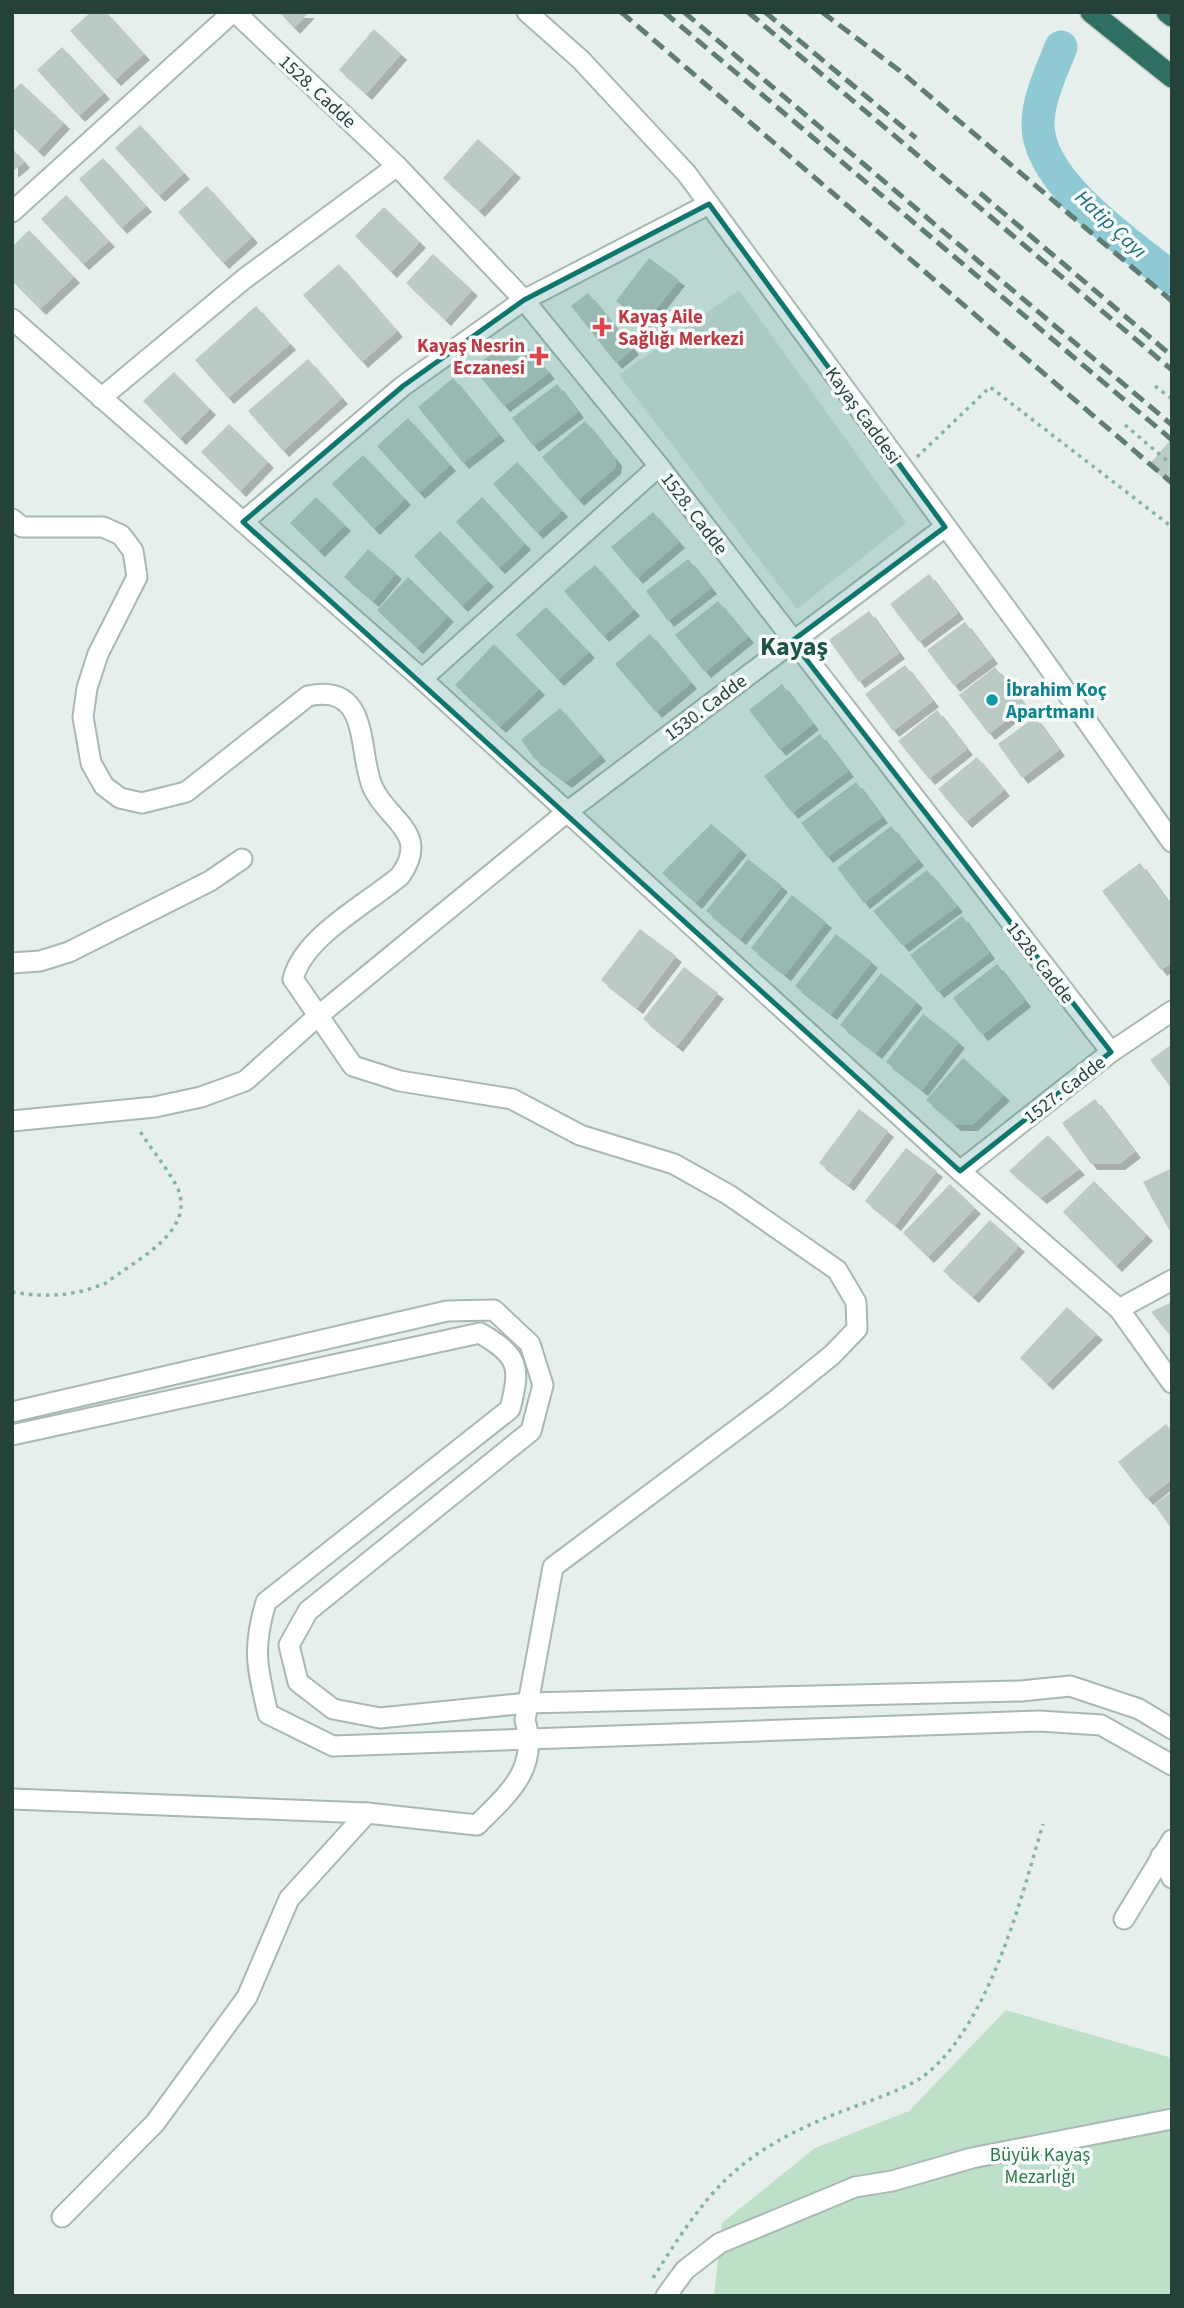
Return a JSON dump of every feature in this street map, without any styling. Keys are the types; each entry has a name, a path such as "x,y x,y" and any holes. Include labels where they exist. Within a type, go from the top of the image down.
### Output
{"highway":[{"path":"1091,12 1172,76"},
{"path":"1167,12 1172,16"}],"street":[{"name":"1528. Cadde","path":"234,12 397,166 524,300 659,466 1111,1052"},
{"path":"12,212 234,12"},
{"name":"Kayaş Caddesi","path":"527,12 581,60 687,174 1172,842"},
{"path":"101,398 244,278 397,166"},
{"path":"243,522 403,386 524,300 709,204"},
{"path":"12,319 422,679 960,1171 1119,1309 1172,1383"},
{"path":"422,679 659,466"},
{"path":"12,519 22,527 103,527 121,535 133,551 137,577 98,654 87,688 83,717 91,763 104,786 120,798 142,803 186,792 308,696 332,696 347,703 357,716 368,776 380,801 406,829 410,853 400,876 303,955 293,979 354,1066 400,1081 512,1099 580,1135 674,1164 796,1239 837,1270 856,1302 857,1329 832,1355 553,1567 525,1720 530,1738 519,1783 477,1825 367,1812 12,1798"},
{"name":"1530. Cadde","path":"12,1121 128,1112 201,1097 245,1081 318,1016 567,812 945,527"},
{"path":"12,963 40,961 69,952 210,881 242,859"},
{"name":"1527. Cadde","path":"960,1171 1111,1052 1172,1011"},
{"path":"1119,1309 1172,1280"},
{"path":"12,1412 447,1311 494,1310 530,1344 543,1385 531,1432 308,1611 289,1644 298,1682 333,1709 380,1717 528,1703 1021,1691 1070,1686 1139,1709 1172,1728"},
{"path":"12,1435 480,1333 506,1349 518,1376 510,1409 266,1602 256,1635 258,1670 268,1714 333,1746 1039,1721 1101,1725 1172,1765"},
{"path":"62,2217 155,2123 247,1997 289,1899 367,1812"},
{"path":"1166,1848 1172,1878"},
{"path":"1124,1919 1166,1848"},
{"path":"666,2296 685,2270 720,2243 855,2187 892,2181 972,2158 1172,2119"}],"path":[{"path":"1155,386 1172,399"},
{"path":"904,470 990,387 1172,527"},
{"path":"1125,425 1172,465"},
{"path":"12,1293 48,1297 106,1283 174,1229 181,1206 177,1189 128,1112"},
{"path":"648,2287 695,2212 735,2169 774,2143 920,2078 947,2052 984,1996 1022,1896 1043,1824"}],"highlighted area":[{"path":"709,204 945,527 792,641 1111,1052 960,1171 243,522 403,386 524,300"}],"shaded area":[{"path":"739,290 906,523 797,609 619,375"}],"green space":[{"name":"Büyük Kayaş Mezarlığı","path":"1006,2010 1172,2058 1172,2296 714,2296 722,2223 815,2148 909,2111"}],"building":[{"path":"91,12 106,12 144,54 115,80 70,31"},
{"path":"279,12 309,12 294,28"},
{"path":"374,29 401,54 366,94 339,70"},
{"path":"62,47 104,93 79,116 37,70"},
{"path":"21,83 64,123 38,151 12,127 12,92"},
{"path":"140,125 184,173 159,196 115,148"},
{"path":"478,139 515,172 479,211 443,178"},
{"path":"12,148 24,162 12,172"},
{"path":"103,158 146,206 121,228 79,179"},
{"path":"207,186 252,237 223,263 178,212"},
{"path":"66,195 109,241 83,264 41,219"},
{"path":"384,207 420,242 391,272 355,236"},
{"path":"29,230 74,277 40,309 12,281 12,247"},
{"path":"433,254 472,290 445,320 406,283"},
{"path":"649,258 679,280 645,323 616,301"},
{"path":"339,264 397,331 362,362 303,295"},
{"name":"Kayaş Aile Sağlığı Merkezi","path":"588,293 633,349 616,363 571,306"},
{"path":"256,306 290,344 228,398 195,360"},
{"path":"516,335 549,373 504,406 473,368"},
{"path":"308,359 342,398 283,451 248,411"},
{"path":"174,372 210,409 180,439 143,401"},
{"path":"453,378 499,435 463,463 418,407"},
{"path":"557,384 578,412 533,446 512,418"},
{"path":"408,418 450,465 419,493 377,446"},
{"path":"585,421 616,460 615,468 578,500 542,457"},
{"path":"229,424 268,462 240,491 201,452"},
{"path":"1172,438 1172,485 1149,465"},
{"path":"363,455 405,499 374,529 332,484"},
{"path":"517,462 562,511 537,533 493,484"},
{"path":"316,497 345,525 319,551 290,523"},
{"path":"482,497 525,544 499,568 456,522"},
{"path":"653,512 679,542 637,578 611,547"},
{"path":"440,531 488,581 462,606 414,556"},
{"path":"368,549 396,573 373,601 344,577"},
{"path":"688,559 711,588 668,621 646,591"},
{"path":"595,565 634,610 603,636 564,591"},
{"path":"929,574 958,613 919,642 890,604"},
{"path":"408,577 448,616 417,648 377,610"},
{"path":"718,601 748,637 705,672 675,635"},
{"path":"546,607 589,652 558,680 516,635"},
{"path":"869,611 899,653 859,682 829,640"},
{"path":"965,622 992,658 954,686 927,650"},
{"path":"650,634 691,683 656,712 615,664"},
{"path":"494,644 539,689 500,727 455,685"},
{"path":"905,665 933,701 893,731 865,694"},
{"name":"İbrahim Koç Apartmanı","path":"995,667 1025,705 989,734 959,695"},
{"path":"782,684 813,724 780,750 749,710"},
{"path":"560,708 600,755 566,782 534,758 521,740"},
{"path":"937,710 967,749 929,779 898,741"},
{"path":"1035,717 1059,750 1022,778 998,744"},
{"path":"820,734 848,771 792,813 764,776"},
{"path":"977,757 1004,790 966,822 938,789"},
{"path":"856,782 882,817 827,857 801,823"},
{"path":"711,824 741,849 696,903 662,873"},
{"path":"891,826 918,860 864,903 837,868"},
{"path":"748,859 782,886 740,939 706,911"},
{"path":"1140,863 1172,907 1172,962 1161,970 1102,891"},
{"path":"927,870 957,906 903,946 873,911"},
{"path":"792,895 826,922 785,975 751,948"},
{"path":"962,916 989,953 938,992 910,955"},
{"path":"640,929 676,956 637,1008 601,980"},
{"path":"836,934 872,962 831,1014 795,986"},
{"path":"997,964 1025,1001 982,1035 953,998"},
{"path":"684,967 718,993 677,1046 643,1019"},
{"path":"881,973 917,1002 876,1053 840,1025"},
{"path":"923,1014 959,1042 922,1090 886,1062"},
{"path":"1172,1044 1172,1089 1150,1060"},
{"path":"963,1058 1004,1095 972,1125 955,1125 926,1100"},
{"path":"1095,1099 1135,1152 1119,1164 1091,1164 1062,1123"},
{"path":"859,1109 888,1131 848,1185 819,1163"},
{"path":"1048,1135 1079,1169 1041,1198 1009,1171"},
{"path":"906,1148 937,1171 895,1225 865,1201"},
{"path":"1172,1168 1172,1235 1143,1182"},
{"path":"1094,1181 1147,1235 1116,1266 1063,1212"},
{"path":"950,1184 975,1208 928,1257 903,1233"},
{"path":"990,1220 1019,1246 973,1297 943,1271"},
{"path":"1172,1302 1172,1338 1151,1312"},
{"path":"1067,1307 1097,1334 1047,1384 1020,1358"},
{"path":"1166,1424 1172,1431 1172,1479 1147,1499 1118,1462"},
{"path":"1172,1492 1172,1530 1154,1504"}],"waterway":[{"name":"Hatip Çayı","path":"1061,47 1040,105 1038,124 1042,146 1053,168 1069,190 1111,230 1172,278"}],"railway":[{"path":"621,12 1172,483"},
{"path":"664,12 1172,440"},
{"path":"684,12 1172,425"},
{"path":"748,12 1172,370"},
{"path":"765,12 916,138"},
{"path":"822,12 900,71 1172,301"},
{"path":"980,193 1172,356"}],"place":[{"name":"Kayaş Aile Sağlığı Merkezi","path":"602,327"},
{"name":"Kayaş Nesrin Eczanesi","path":"539,356"},
{"name":"İbrahim Koç Apartmanı","path":"992,700"}],"district":[{"name":"Kayaş","path":"794,646"}]}
